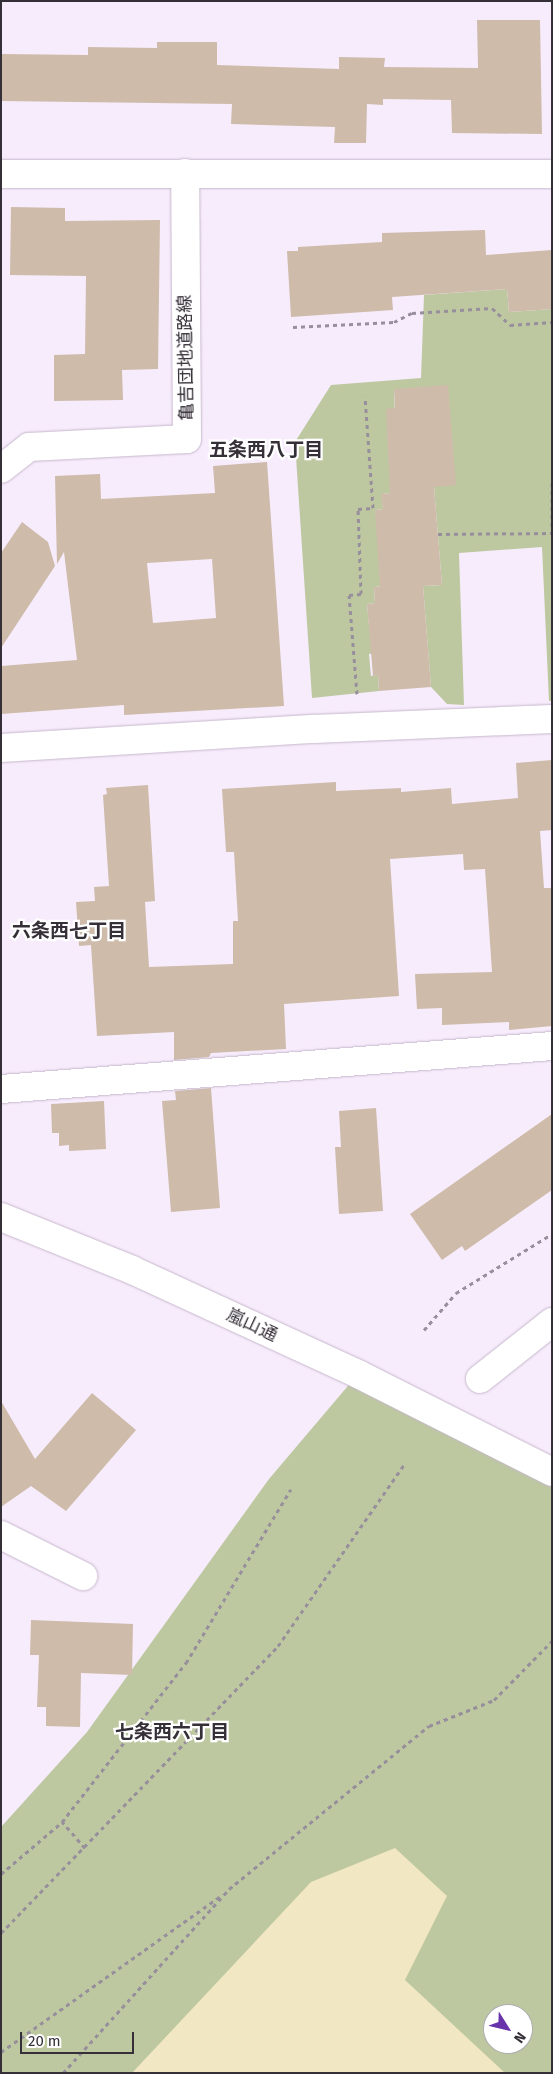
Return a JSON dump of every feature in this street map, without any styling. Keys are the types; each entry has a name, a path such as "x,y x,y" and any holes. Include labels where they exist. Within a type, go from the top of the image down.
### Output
{"street":[{"name":"亀吉団地道路線","path":"1,469 30,447 187,439 185,173"},
{"path":"1,174 552,174"},
{"path":"1,748 552,719"},
{"path":"1,1089 552,1046"},
{"name":"嵐山通","path":"1,1217 132,1270 358,1374 552,1472"},
{"path":"480,1379 552,1322"},
{"path":"1,1535 83,1576"}],"path":[{"path":"293,327 394,322 412,314 492,308 510,325 552,322"},
{"path":"359,728 349,595 361,594 358,509 373,508 365,396"},
{"path":"438,534 552,532 552,483"},
{"path":"424,1330 456,1293 552,1234"},
{"path":"1,1933 278,1646 406,1462"},
{"path":"1,1874 62,1822 186,1663 290,1489"},
{"path":"1,2052 229,1889 429,1726 494,1700 552,1642"},
{"path":"62,1822 85,1848"},
{"path":"63,2073 229,1889"}],"green space":[{"path":"507,289 509,312 552,309 552,701 549,701 542,547 459,553 464,705 447,704 431,687 423,586 442,585 434,487 394,389 398,492 382,494 383,509 375,510 389,586 374,587 375,603 367,604 369,626 379,625 382,652 369,654 371,676 378,675 379,691 312,698 295,442 331,385 421,378 424,295"},
{"path":"358,1374 552,1472 552,2073 1,2073 1,1827 87,1732 269,1479"}],"sand":[{"path":"395,1848 447,1896 405,1980 505,2073 132,2073 311,1882"}],"building":[{"path":"477,20 540,20 542,134 452,133 451,100 383,99 383,105 367,104 366,143 334,143 335,127 231,124 232,104 1,101 1,54 88,55 88,47 157,48 157,42 217,42 217,65 339,69 339,57 385,58 384,67 478,68"},
{"path":"11,207 65,208 65,221 160,220 158,369 122,370 123,400 54,401 54,355 85,354 86,276 10,275"},
{"path":"485,230 486,255 552,250 552,309 509,312 507,289 392,297 393,310 291,317 287,251 298,251 298,247 382,242 382,233"},
{"path":"448,385 456,485 434,487 442,585 423,586 431,687 379,691 378,675 373,676 367,604 375,603 374,587 380,587 375,510 383,509 381,494 390,493 386,409 395,408 394,389"},
{"path":"267,462 284,706 124,715 124,705 1,714 1,666 77,660 64,552 57,564 55,476 100,474 101,499 215,493 213,466","holes":["212,559 216,618 153,623 147,563"]},
{"path":"22,522 48,542 55,566 1,648 1,553"},
{"path":"552,760 552,830 540,831 544,888 552,888 552,1026 509,1030 509,1022 442,1025 442,1008 417,1009 415,974 492,972 485,869 464,870 463,854 390,859 399,996 284,1004 286,1049 211,1053 209,1057 174,1060 174,1032 97,1036 91,945 79,946 76,902 95,901 94,887 109,886 103,795 107,794 106,788 148,785 155,901 145,902 149,967 233,964 233,921 238,921 234,852 226,852 222,789 336,782 336,791 401,788 401,792 451,788 452,804 518,798 516,763"},
{"path":"211,1088 220,1208 171,1212 162,1101 176,1100 175,1091"},
{"path":"104,1101 106,1149 69,1151 69,1145 59,1146 59,1133 52,1133 51,1104"},
{"path":"376,1108 383,1211 339,1214 335,1147 341,1147 339,1111"},
{"path":"552,1114 552,1190 465,1251 462,1246 442,1260 410,1214"},
{"path":"92,1393 136,1430 66,1511 31,1486 1,1507 1,1401 35,1459"},
{"path":"31,1620 133,1624 132,1675 81,1673 80,1727 46,1726 46,1707 37,1707 39,1655 30,1655"}],"district":[{"name":"五条西八丁目","path":"266,450"},
{"name":"六条西七丁目","path":"69,931"},
{"name":"七条西六丁目","path":"172,1732"}]}
